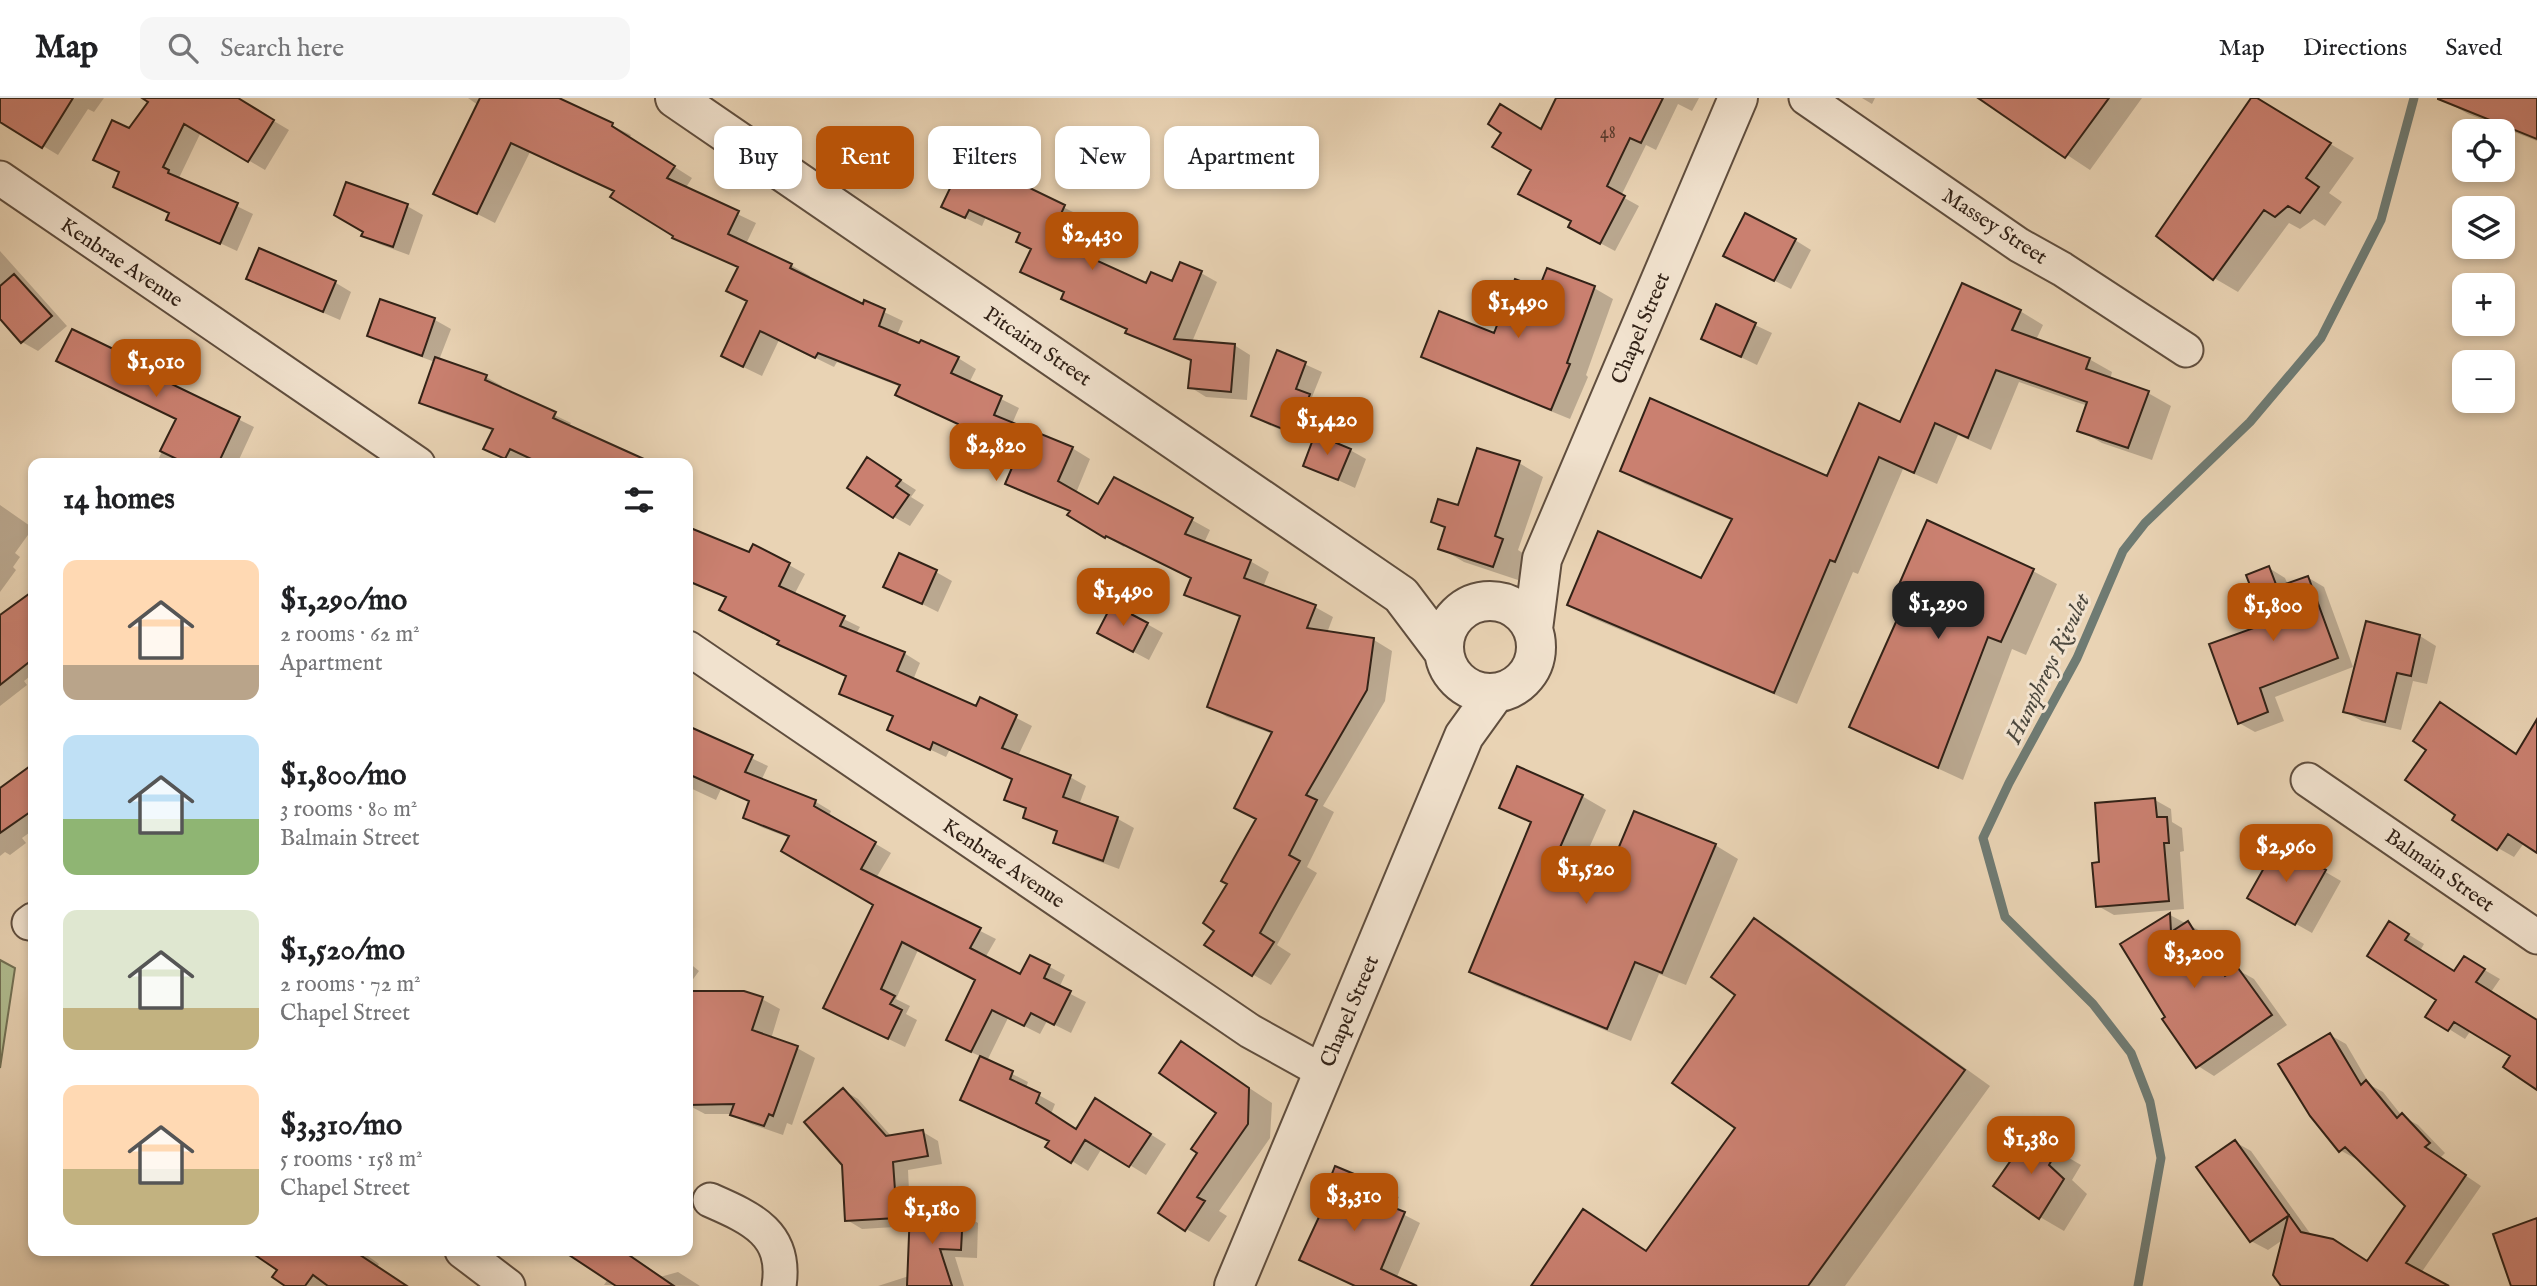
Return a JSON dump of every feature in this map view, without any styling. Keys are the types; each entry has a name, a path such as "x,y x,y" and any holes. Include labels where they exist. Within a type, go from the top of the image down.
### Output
{"street":[{"name":"Pitcairn Street","path":"676,98 1401,595 1450,665"},
{"name":"Chapel Street","path":"1533,629 1542,559 1738,98"},
{"name":"Massey Street","path":"1806,98 2019,245 2062,269 2186,349"},
{"name":"Kenbrae Avenue","path":"0,178 409,458"},
{"path":"1464,736 1444,637 1459,612 1479,602 1542,559"},
{"name":"Pitcairn Street","path":"1401,595 1479,602"},
{"path":"1450,665 1466,687 1480,692 1495,693 1515,686 1530,671 1537,643 1525,616 1514,607 1501,602 1479,602"},
{"name":"Kenbrae Avenue","path":"693,651 1238,1023 1324,1072"},
{"name":"Chapel Street","path":"1234,1286 1464,736 1495,693"},
{"name":"Balmain Street","path":"2308,780 2537,937"},
{"path":"710,1200 742,1214 768,1234 781,1261 779,1286"},
{"path":"468,1256 508,1286"}],"green space":[{"path":"0,960 15,968 0,1068"}],"building":[{"path":"0,98 73,98 42,148 0,122"},
{"path":"142,98 238,98 274,120 248,162 184,124 163,167 169,170 168,173 238,203 220,244 166,220 169,213 113,187 119,172 93,160 112,120 129,128 148,102"},
{"path":"480,98 559,98 613,123 612,126 675,166 667,178 739,211 728,234 792,264 790,268 863,304 864,300 885,309 879,326 919,343 921,340 959,357 951,373 1002,396 994,415 1073,447 1058,481 1098,504 1114,477 1193,518 1185,534 1251,560 1244,578 1316,605 1307,628 1374,638 1367,690 1306,795 1317,800 1289,855 1300,861 1260,933 1274,942 1252,976 1204,945 1214,931 1203,923 1227,884 1221,881 1256,819 1234,808 1272,732 1207,707 1240,616 1184,595 1191,578 1106,536 1105,538 1067,515 1070,511 1005,484 1014,463 953,436 958,424 895,395 900,385 818,353 815,358 760,331 743,367 721,356 747,301 726,291 738,267 672,238 673,236 610,197 614,191 511,143 477,214 433,194"},
{"path":"1556,98 1663,98 1641,143 1630,138 1607,186 1625,196 1600,244 1568,227 1571,221 1518,194 1531,170 1492,147 1501,133 1488,124 1500,104 1541,129"},
{"path":"1978,98 2109,98 2065,158"},
{"path":"2251,98 2257,98 2331,143 2306,178 2319,187 2300,213 2288,206 2275,217 2264,210 2213,280 2156,236"},
{"path":"2537,98 2537,139 2515,130 2515,119 2488,119 2438,99"},
{"path":"346,182 408,204 393,247 361,236 363,232 334,215"},
{"path":"950,189 1032,189 1065,205 1060,216 1077,224 1067,247 1146,283 1151,272 1172,281 1180,262 1202,271 1174,339 1235,344 1231,392 1188,388 1191,360 1125,333 1127,329 1061,299 1064,292 1020,272 1031,249 1016,242 1020,233 969,210 965,218 941,207"},
{"path":"1745,213 1796,239 1774,281 1723,256"},
{"path":"259,248 336,281 323,312 246,279"},
{"path":"1547,268 1595,286 1567,363 1570,364 1551,410 1421,357 1439,311 1494,333 1515,279 1539,288"},
{"path":"14,274 52,316 21,343 0,319 0,286"},
{"path":"1962,283 2021,310 2012,330 2090,358 2086,369 2149,391 2128,448 2077,431 2087,402 1996,370 1968,438 1935,423 1914,473 1879,457 1835,562 1830,560 1774,693 1567,605 1598,531 1701,578 1732,519 1620,471 1650,398 1827,476 1859,403 1900,422"},
{"path":"380,299 435,318 422,356 367,336"},
{"path":"1716,304 1756,323 1741,357 1701,339"},
{"path":"72,329 161,372 159,378 240,417 221,458 175,458 160,451 176,419 56,361"},
{"path":"1277,350 1306,362 1296,389 1310,394 1295,434 1251,416"},
{"path":"435,357 487,375 485,380 556,412 553,418 642,458 529,458 510,449 506,458 503,458 483,449 493,429 419,403"},
{"path":"1315,434 1351,449 1338,480 1303,466"},
{"path":"1477,448 1520,461 1495,536 1503,539 1493,567 1438,549 1445,527 1431,522 1438,499 1458,505"},
{"path":"867,457 901,480 896,486 909,495 893,518 847,488"},
{"path":"1927,520 2034,569 2001,642 1988,637 1938,768 1849,727 1904,604 1894,596"},
{"path":"693,529 749,552 753,544 790,563 779,586 845,616 840,626 905,652 897,671 976,706 980,697 1017,715 1002,748 1071,775 1063,797 1118,817 1103,861 1053,843 1057,831 1023,818 1026,808 1004,800 1012,779 933,742 930,750 887,730 893,716 839,694 846,676 777,644 779,641 719,610 726,597 693,583"},
{"path":"899,553 937,570 922,604 883,587"},
{"path":"2269,566 2277,587 2308,576 2338,658 2260,688 2268,712 2238,724 2209,644 2265,624 2246,575"},
{"path":"28,595 28,663 0,685 0,615"},
{"path":"1112,604 1148,623 1133,652 1097,633"},
{"path":"2366,621 2420,635 2411,676 2397,673 2385,722 2343,712"},
{"path":"2440,702 2516,754 2537,719 2537,853 2508,834 2497,850 2452,820 2455,815 2405,780 2426,750 2413,741"},
{"path":"693,728 753,755 745,772 816,800 814,806 876,842 861,869 981,928 970,948 1020,974 1030,955 1050,965 1044,978 1071,991 1054,1025 1031,1013 1024,1026 992,1010 971,1052 946,1040 975,980 902,942 881,989 895,996 890,1004 902,1010 888,1039 823,1008 873,905 781,851 789,836 743,818 749,801 693,776"},
{"path":"1517,766 1583,795 1558,852 1608,873 1634,811 1716,844 1662,973 1635,962 1607,1029 1469,972 1531,822 1499,808"},
{"path":"28,768 28,813 0,833 0,788"},
{"path":"2155,798 2157,817 2167,817 2169,843 2164,843 2169,901 2096,907 2092,863 2099,862 2095,803"},
{"path":"2278,843 2326,870 2295,925 2247,898"},
{"path":"2170,913 2171,932 2188,921 2216,966 2225,976 2238,968 2272,1015 2196,1068 2162,1019 2165,1017 2120,944"},
{"path":"1754,918 1965,1070 1808,1286 1531,1286 1583,1209 1646,1251 1735,1128 1672,1083 1735,995 1711,977"},
{"path":"2389,921 2409,934 2405,940 2454,971 2464,956 2485,969 2476,982 2537,1020 2537,1090 2503,1067 2510,1056 2454,1022 2448,1031 2425,1017 2436,1000 2367,956"},
{"path":"693,991 744,991 763,997 752,1030 798,1046 773,1116 769,1114 764,1126 730,1115 734,1104 693,1105"},
{"path":"2330,1033 2361,1085 2366,1080 2397,1118 2402,1113 2430,1143 2425,1147 2466,1175 2406,1263 2449,1286 2281,1286 2273,1275 2288,1216 2250,1242 2196,1167 2235,1140 2301,1232 2333,1239 2367,1261 2405,1206 2345,1147 2339,1152 2310,1116 2278,1064"},
{"path":"1181,1041 1249,1088 1248,1124 1197,1197 1205,1201 1185,1231 1158,1213 1197,1153 1191,1149 1216,1113 1159,1073"},
{"path":"980,1056 1013,1071 1010,1079 1040,1093 1036,1103 1076,1129 1095,1098 1151,1134 1129,1167 1085,1140 1071,1163 1045,1147 1049,1141 960,1100"},
{"path":"843,1088 886,1136 923,1130 928,1156 893,1162 897,1218 845,1221 842,1165 804,1122"},
{"path":"2030,1133 2058,1149 2049,1165 2064,1179 2039,1219 1993,1186"},
{"path":"1335,1166 1383,1186 1377,1201 1405,1212 1381,1269 1417,1286 1355,1286 1299,1260 1325,1204 1321,1202"},
{"path":"910,1210 963,1212 961,1250 940,1249 952,1286 907,1286"},
{"path":"2537,1218 2537,1286 2511,1286 2493,1234"},
{"path":"256,1256 362,1256 407,1286 328,1286 313,1275 305,1286 285,1286 272,1277 277,1270"},
{"path":"571,1256 630,1256 674,1286 616,1286"}],"waterway":[{"name":"Humphreys Rivulet","path":"2138,1286 2161,1158 2150,1102 2131,1053 2093,1004 2005,917 1983,838 2009,783 2077,658 2123,551 2145,523 2250,422 2321,338 2381,220 2414,98"}]}
